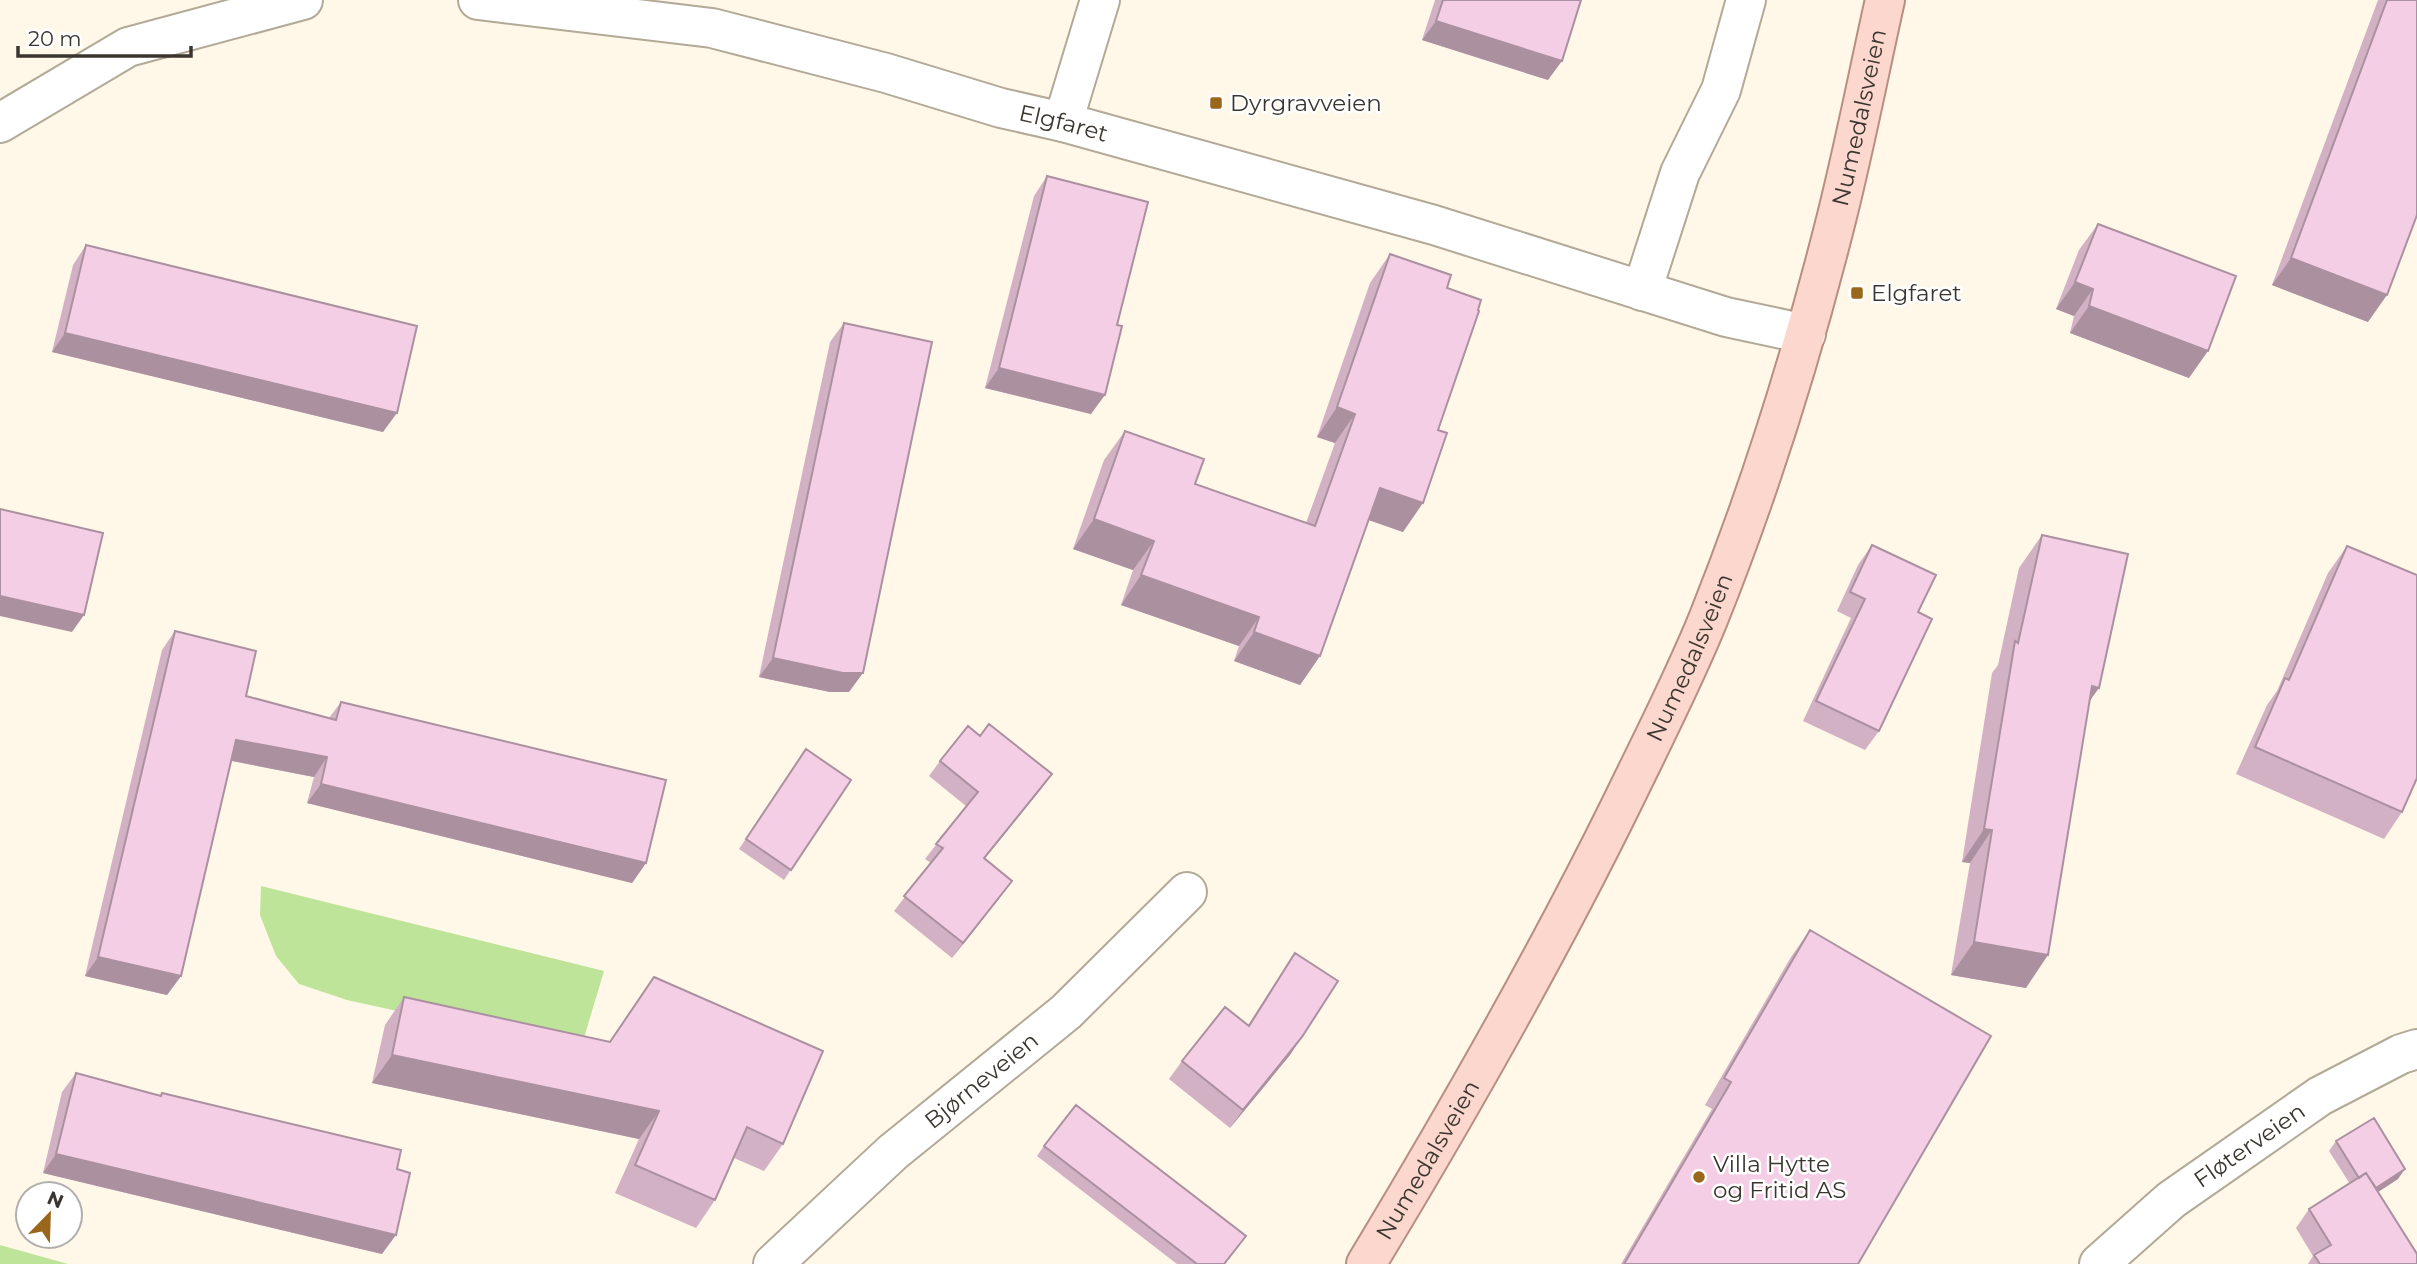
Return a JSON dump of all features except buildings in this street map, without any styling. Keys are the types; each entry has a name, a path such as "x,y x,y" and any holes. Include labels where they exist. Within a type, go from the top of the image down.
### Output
{"main road":[{"name":"Numedalsveien","path":"1366,1264 1528,985 1574,900 1664,717 1708,619 1749,512 1806,334 1838,213 1885,0"}],"street":[{"path":"0,123 128,47 303,0"},
{"name":"Elgfaret","path":"478,0 712,29 886,73 1001,108 1063,122 1434,225 1726,317 1806,334"},
{"path":"1063,122 1100,0"},
{"path":"1642,291 1680,173 1721,90 1746,0"},
{"name":"Bjørneveien","path":"774,1264 893,1152 1066,1012 1188,892"},
{"name":"Fløterveien","path":"2099,1264 2171,1200 2320,1096 2400,1054 2417,1049"}],"green space":[{"path":"261,886 604,971 580,1051 347,1000 299,984 276,956 260,915"},
{"path":"0,1245 68,1264 0,1264"}],"place":[{"name":"Dyrgravveien","path":"1216,103"},
{"name":"Elgfaret","path":"1857,293"},
{"name":"Villa Hytte og Fritid AS","path":"1699,1177"}]}
